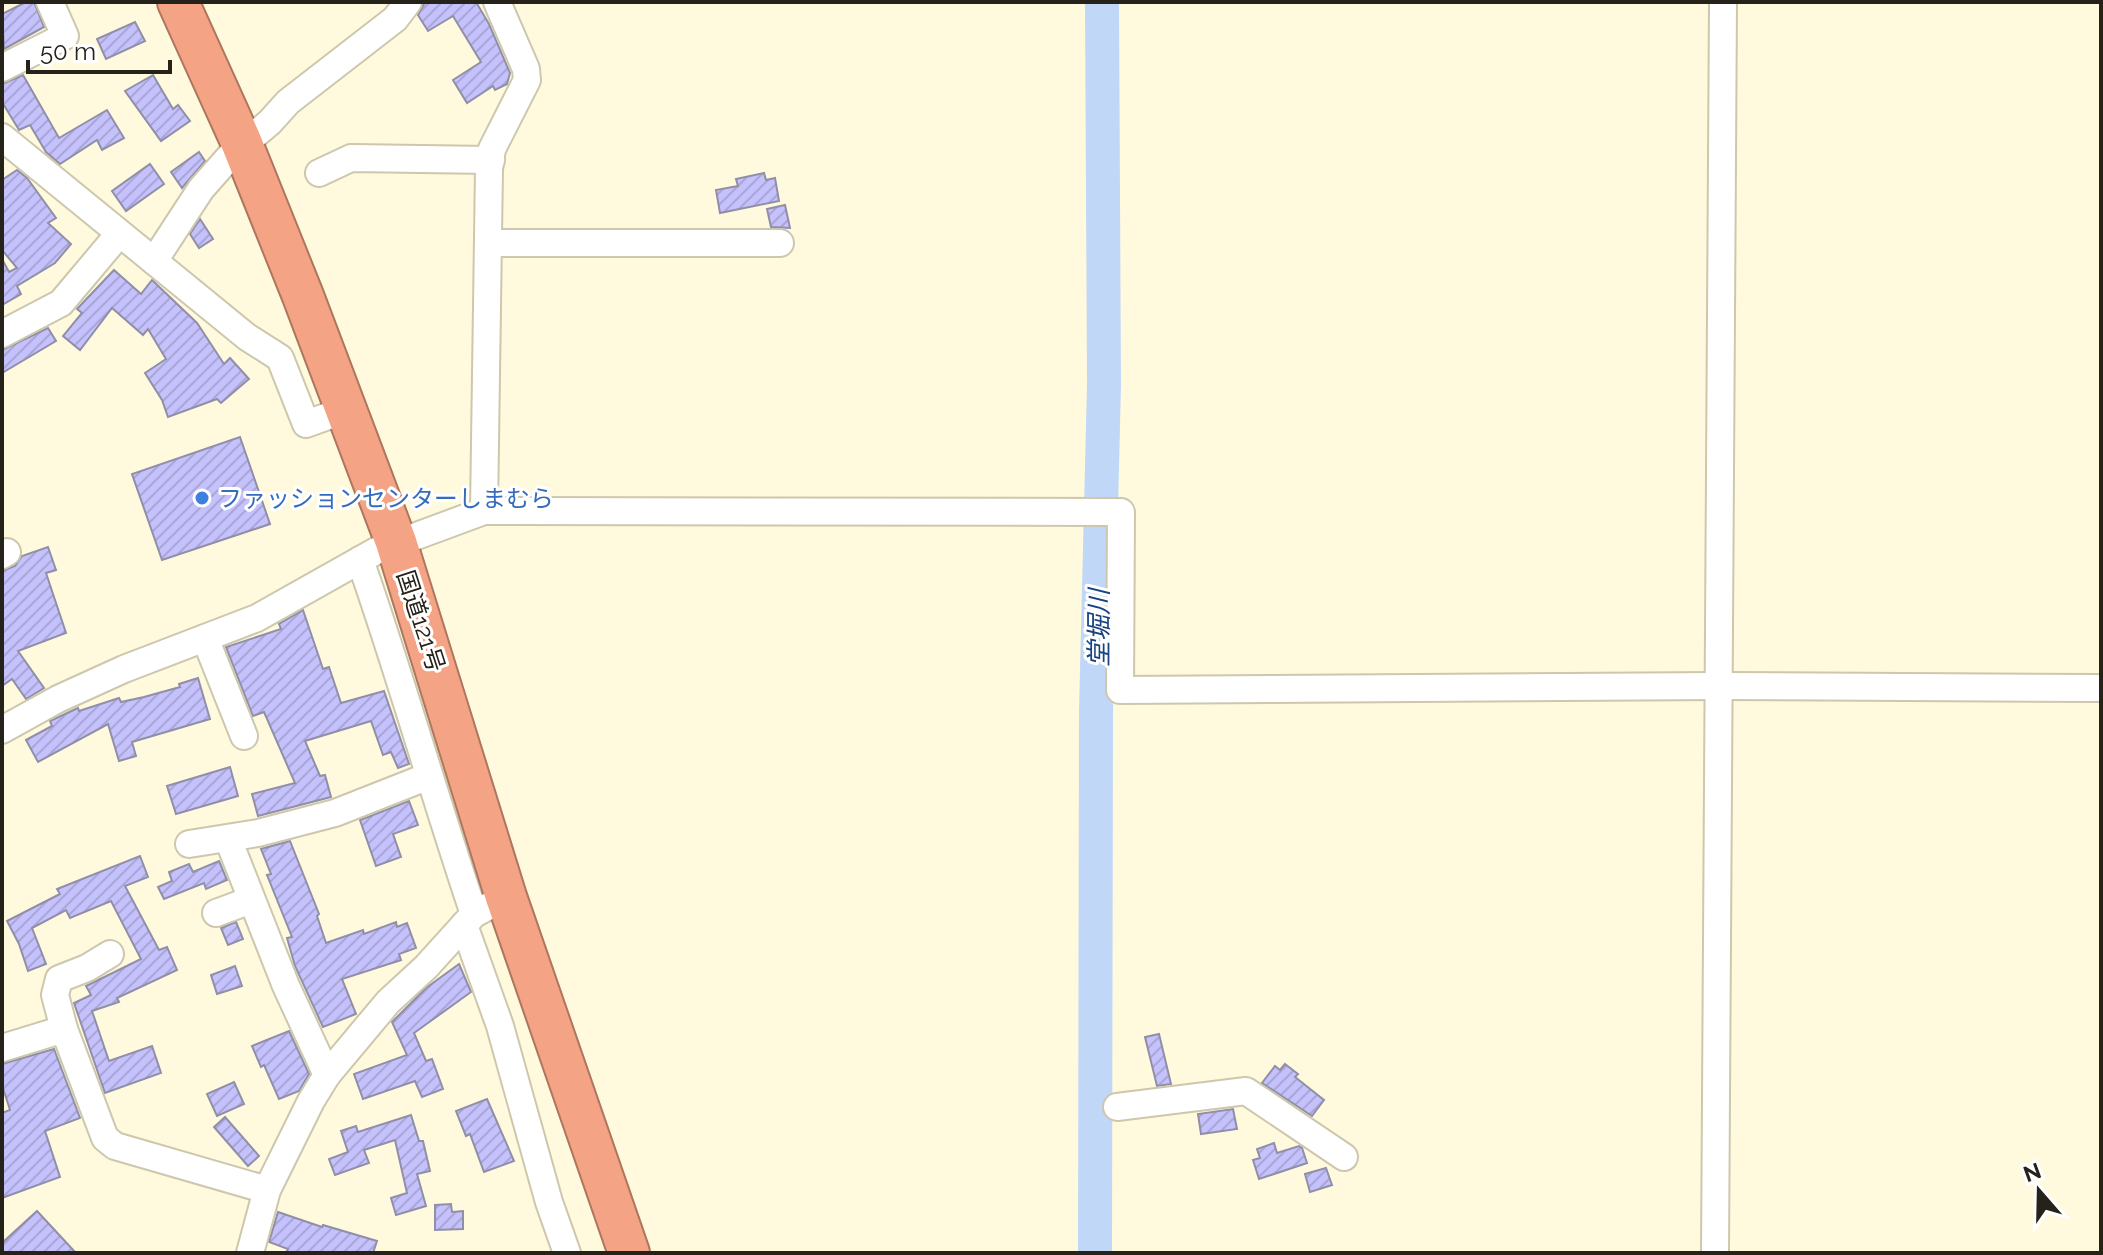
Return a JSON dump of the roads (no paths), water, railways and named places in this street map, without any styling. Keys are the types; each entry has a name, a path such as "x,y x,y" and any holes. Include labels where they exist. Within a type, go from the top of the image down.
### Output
{"highway":[{"name":"国道121号","path":"178,2 242,145 303,296 396,542 481,912 629,1253"}],"street":[{"path":"2,68 65,36 50,2"},
{"path":"154,261 201,189 242,145 288,102 395,19 408,2"},
{"path":"484,511 492,149 527,80 526,69 497,2"},
{"path":"1715,1253 1723,2"},
{"path":"2,137 247,337 280,358 306,424 345,410"},
{"path":"319,173 351,158 491,160"},
{"path":"2,334 61,303 119,234"},
{"path":"488,243 780,243"},
{"path":"6,719 257,618 396,542 484,511 1121,512 1120,690 1719,686 2101,688"},
{"path":"360,560 400,677 429,776 481,912 500,1026 549,1202 567,1253"},
{"path":"205,638 244,736"},
{"path":"189,844 258,833 335,813 429,776"},
{"path":"232,849 327,1075"},
{"path":"216,913 251,900"},
{"path":"250,1253 267,1190 327,1075 388,1002 481,912"},
{"path":"110,954 87,968 59,979 55,995 64,1029 105,1138 115,1146 267,1190"},
{"path":"2,1048 64,1029"},
{"path":"1117,1107 1246,1091 1344,1157"}],"waterway":[{"name":"堂堀川","path":"1095,1253 1096,711 1104,385 1102,2"}],"place":[{"name":"ファッションセンターしまむら","path":"202,498"}]}
